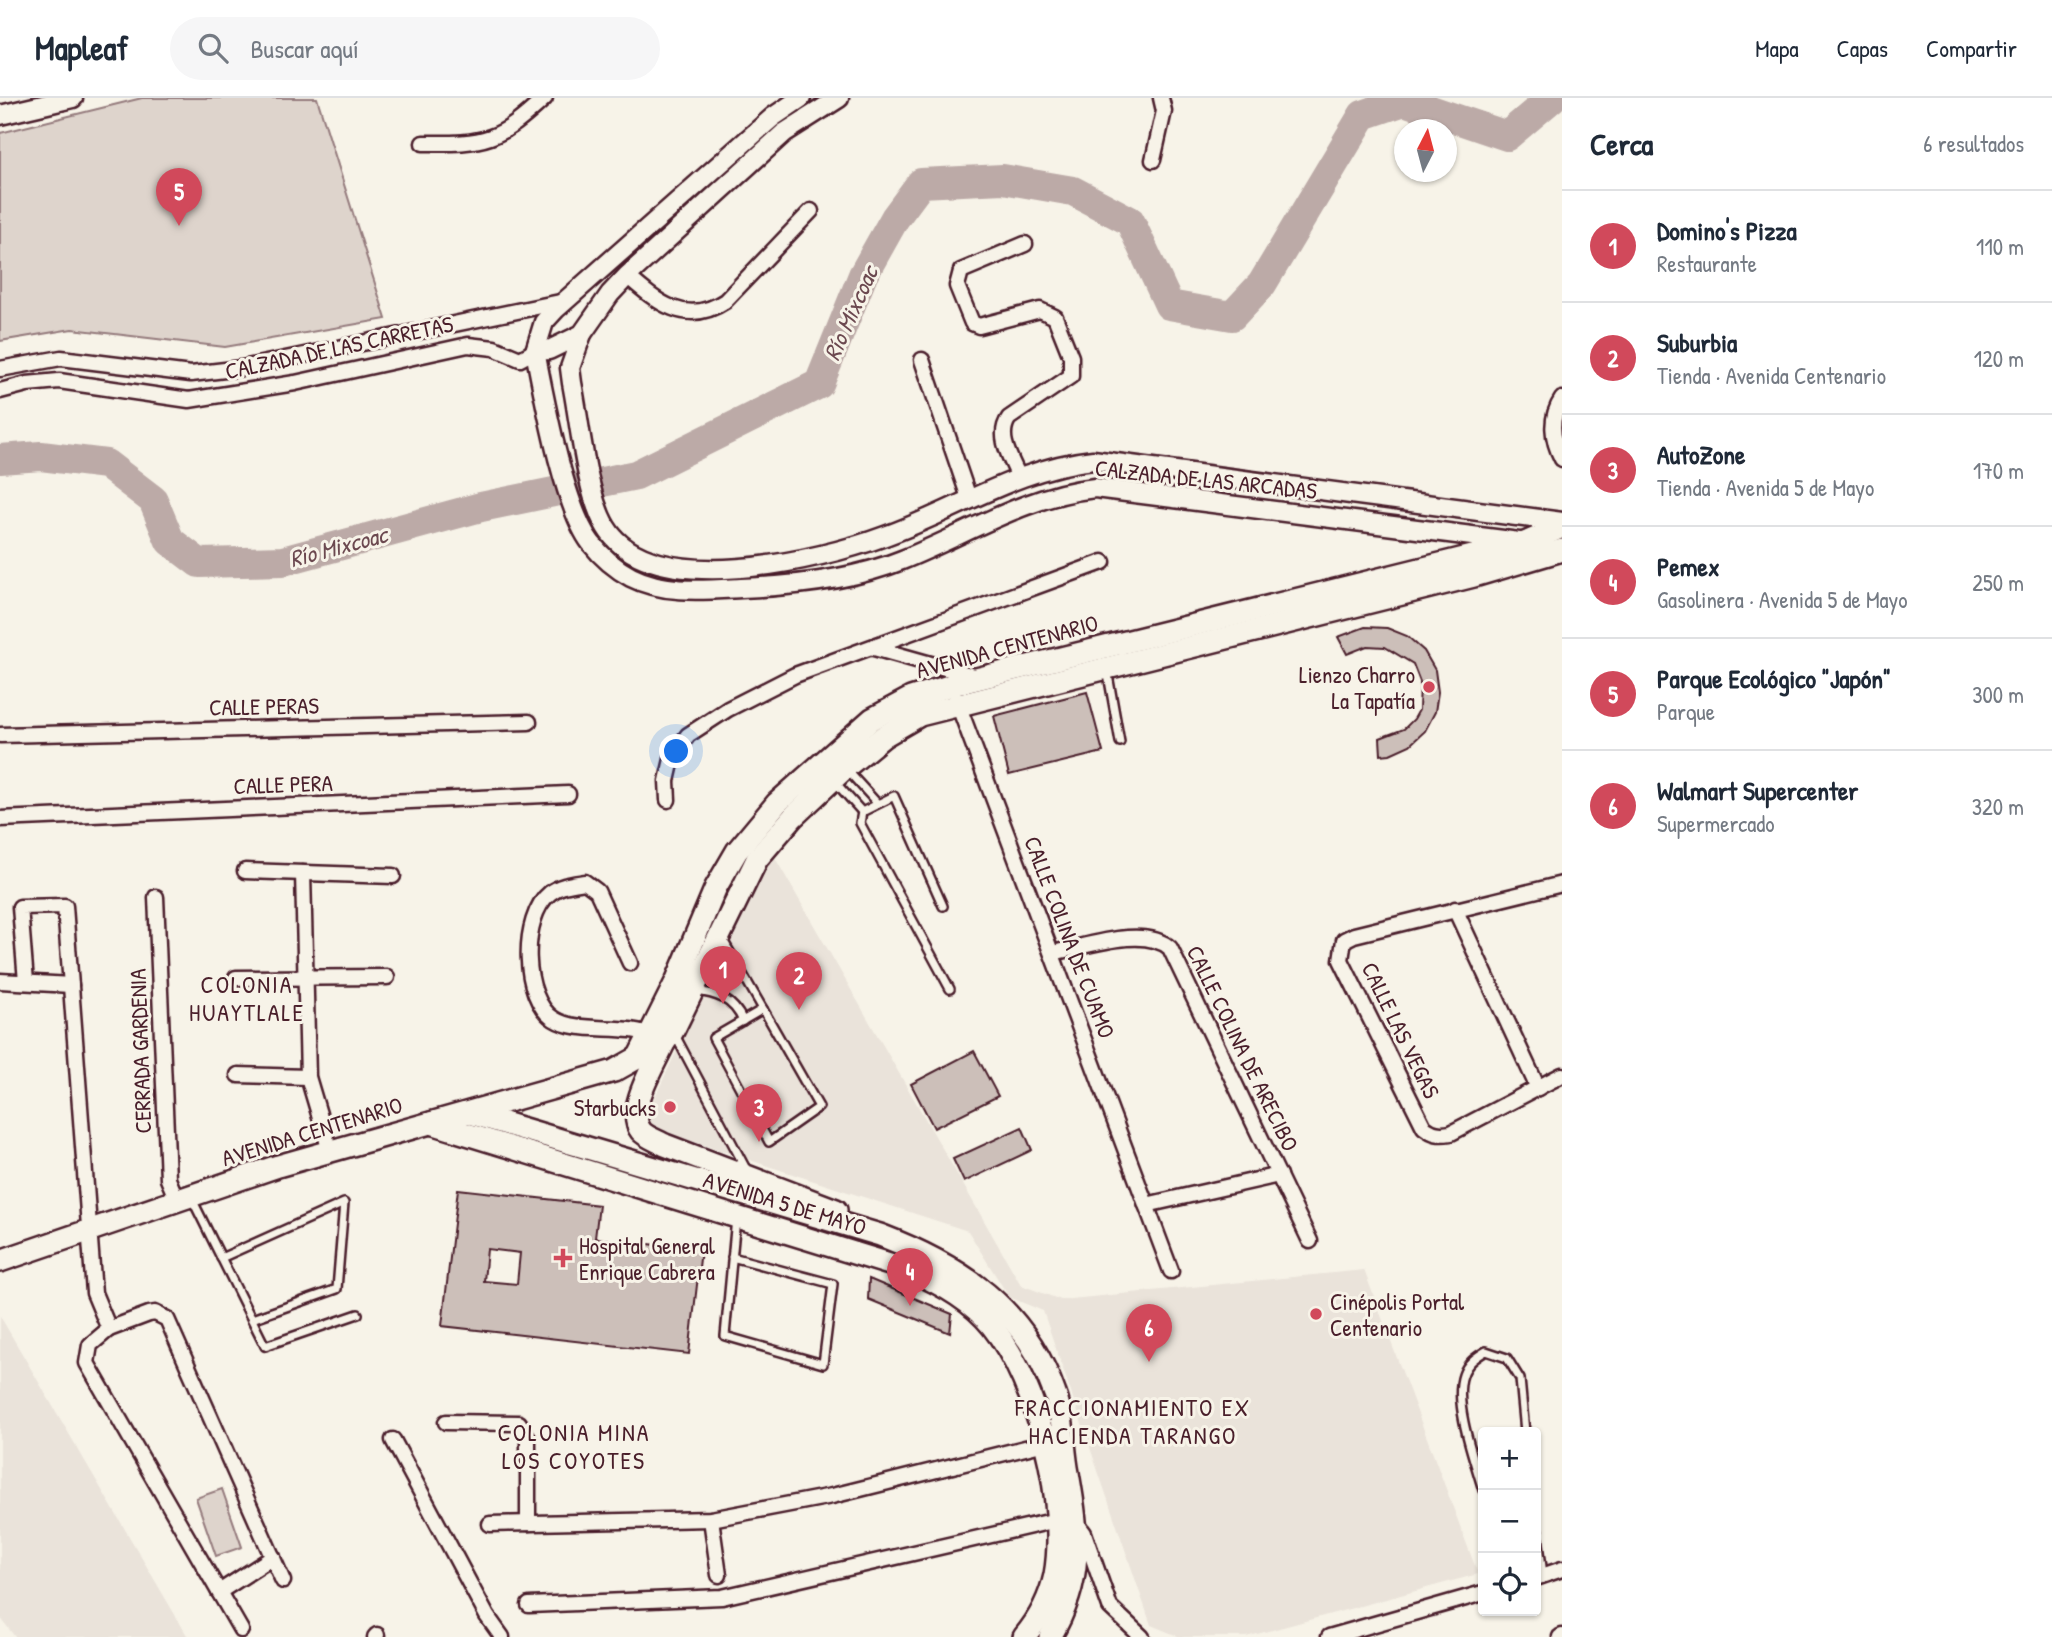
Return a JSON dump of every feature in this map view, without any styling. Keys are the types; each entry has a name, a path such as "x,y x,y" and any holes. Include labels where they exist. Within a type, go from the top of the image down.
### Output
{"main road":[{"name":"AVENIDA CENTENARIO","path":"955,694 981,678 1525,543 1562,525"},
{"name":"AVENIDA CENTENARIO","path":"0,1261 184,1198 330,1152 614,1071 639,1056 662,1036 694,991 757,859 872,719 911,698 1009,691 1107,669 1526,563 1562,549"},
{"name":"AVENIDA CENTENARIO","path":"662,1036 662,1013 716,887 737,851 777,803 832,766"},
{"path":"662,1036 638,1101 635,1118 642,1133 742,1195"},
{"name":"AVENIDA 5 DE MAYO","path":"470,1113 880,1235 945,1263 986,1305 1014,1357 1053,1441 1075,1576 1050,1637"},
{"name":"AVENIDA 5 DE MAYO","path":"431,1123 558,1164 742,1195 986,1305"},
{"name":"AVENIDA 5 DE MAYO","path":"1024,1637 1042,1612 1055,1577 1068,1522"}],"street":[{"path":"0,115 73,98"},
{"path":"423,143 462,143 492,139 514,127 545,98"},
{"name":"CALZADA DE LAS CARRETAS","path":"0,369 61,358 191,374 229,370 565,301 773,117 801,98"},
{"name":"CALZADA DE LAS CARRETAS","path":"0,391 27,384 59,381 189,400 295,383 462,346 494,348 520,359 535,351 550,350 582,334 593,315 627,276 784,133 839,98"},
{"path":"1153,160 1164,111 1161,98"},
{"path":"627,276 677,312 713,309 725,301 811,212"},
{"path":"1019,477 1004,439 1003,426 1009,418 1071,376 1071,357 1055,317 1040,310 979,326 972,323 957,286 961,271 1025,244"},
{"path":"535,351 545,319 565,301"},
{"name":"CALZADA DE LAS ARCADAS","path":"582,334 570,368 597,510 607,530 645,558 672,566 706,571 837,552 912,526 1019,477 1058,464 1093,460 1562,525"},
{"name":"CALZADA DE LAS ARCADAS","path":"535,351 545,400 575,512 590,541 607,561 632,578 665,588 702,590 762,587 839,578 900,562 1065,491 1095,488 1562,549"},
{"path":"922,360 969,498"},
{"path":"1562,399 1553,423 1553,436 1562,459"},
{"path":"1162,495 1166,468"},
{"path":"668,800 667,781 673,755 688,735 728,709 795,675 1103,562"},
{"path":"874,648 981,678 1009,691"},
{"name":"CALLE COLINA DE CUAMO","path":"955,694 1171,1271"},
{"name":"CALLE PERAS","path":"0,735 529,722"},
{"name":"CALLE PERA","path":"0,819 568,794"},
{"path":"245,871 393,876"},
{"path":"303,873 308,1077 330,1152"},
{"path":"630,963 597,891 585,882 565,885 548,894 534,918 528,957 532,990 544,1012 558,1022 662,1036"},
{"name":"CALLE LAS VEGAS","path":"1562,884 1354,934 1344,940 1341,960 1424,1127 1430,1132 1451,1133 1562,1075"},
{"name":"CERRADA GARDENIA","path":"156,897 168,1179 184,1198"},
{"path":"26,982 20,907 65,906 94,1293 109,1329"},
{"path":"1455,909 1538,1088"},
{"name":"CALLE COLINA DE ARECIBO","path":"1052,953 1141,936 1160,939 1170,948 1310,1241"},
{"path":"236,978 387,978"},
{"path":"0,981 71,985"},
{"path":"238,1075 308,1077"},
{"path":"1146,1205 1279,1175"},
{"path":"241,1630 87,1363 90,1345 109,1329 149,1314 162,1315 167,1320 283,1581"},
{"path":"446,1422 519,1423 528,1438 528,1523"},
{"path":"393,1440 487,1616 502,1637"},
{"path":"490,1524 712,1519 832,1496 1053,1441"},
{"path":"712,1519 719,1575"},
{"path":"529,1605 722,1597 1068,1522 1089,1544 1110,1607 1142,1637"},
{"path":"219,1592 273,1557"},
{"path":"1541,1576 1562,1569"},
{"path":"1329,1637 1478,1594"}],"lane":[{"path":"1102,648 1120,742"},
{"path":"832,766 877,803"},
{"path":"832,766 863,812"},
{"path":"943,906 894,796 863,812 860,822 950,989"},
{"path":"720,934 763,1009 819,1107 769,1142 713,1038 763,1009"},
{"path":"694,991 714,993 736,1006 743,1021"},
{"path":"662,1036 742,1195 732,1257 725,1336 823,1364 833,1284 732,1257"},
{"path":"184,1198 221,1258 265,1346 358,1314"},
{"path":"221,1258 344,1203 337,1289 252,1319"},
{"path":"1478,1474 1461,1397 1463,1375 1473,1359 1486,1351 1507,1358 1520,1379 1525,1427"}],"shaded area":[{"path":"142,98 317,98 386,319 225,347 72,329 0,341 0,133"},
{"path":"774,856 1021,1285 1061,1300 1364,1270 1478,1574 1246,1637 1180,1637 1151,1625 1043,1311 1009,1297 968,1231 651,1128 648,1117 654,1099 719,961"},
{"path":"0,1316 188,1637 15,1637 0,1617"},
{"path":"222,1489 242,1547 216,1556 196,1498"}],"building":[{"name":"Lienzo Charro La Tapatía","path":"1365,627 1387,628 1407,636 1424,651 1435,670 1438,692 1435,712 1425,731 1410,745 1390,754 1381,755 1380,738 1404,729 1414,719 1419,710 1420,682 1413,664 1385,647 1367,646 1347,654 1338,637"},
{"path":"1087,692 1103,752 1009,775 994,716"},
{"path":"974,1051 998,1096 934,1128 911,1084"},
{"path":"1022,1127 1032,1150 964,1182 953,1159"},
{"name":"Hospital General Enrique Cabrera","path":"458,1189 599,1205 595,1238 701,1250 689,1354 442,1326","holes":["487,1249 520,1253 517,1284 484,1281"]},
{"path":"869,1279 952,1314 950,1333 868,1299"}],"waterway":[{"name":"Río Mixcoac","path":"0,459 41,456 106,464 153,500 170,541 199,563 283,561 481,507 636,475 819,384 863,275 895,218 921,183 1003,179 1073,191 1130,221 1169,305 1232,316 1262,284 1363,115 1404,101 1507,136 1552,98"}],"place":[{"name":"Parque Ecológico \"Japón\"","path":"179,226"},
{"name":"Lienzo Charro La Tapatía","path":"1429,687"},
{"name":"Domino's Pizza","path":"723,1004"},
{"name":"Suburbia","path":"799,1010"},
{"name":"Starbucks","path":"670,1107"},
{"name":"AutoZone","path":"759,1142"},
{"name":"Hospital General Enrique Cabrera","path":"563,1258"},
{"name":"Pemex","path":"910,1306"},
{"name":"Cinépolis Portal Centenario","path":"1316,1314"},
{"name":"Walmart Supercenter","path":"1149,1362"}],"district":[{"name":"COLONIA HUAYTLALE","path":"247,998"},
{"name":"FRACCIONAMIENTO EX HACIENDA TARANGO","path":"1133,1421"},
{"name":"COLONIA MINA LOS COYOTES","path":"574,1446"}]}
